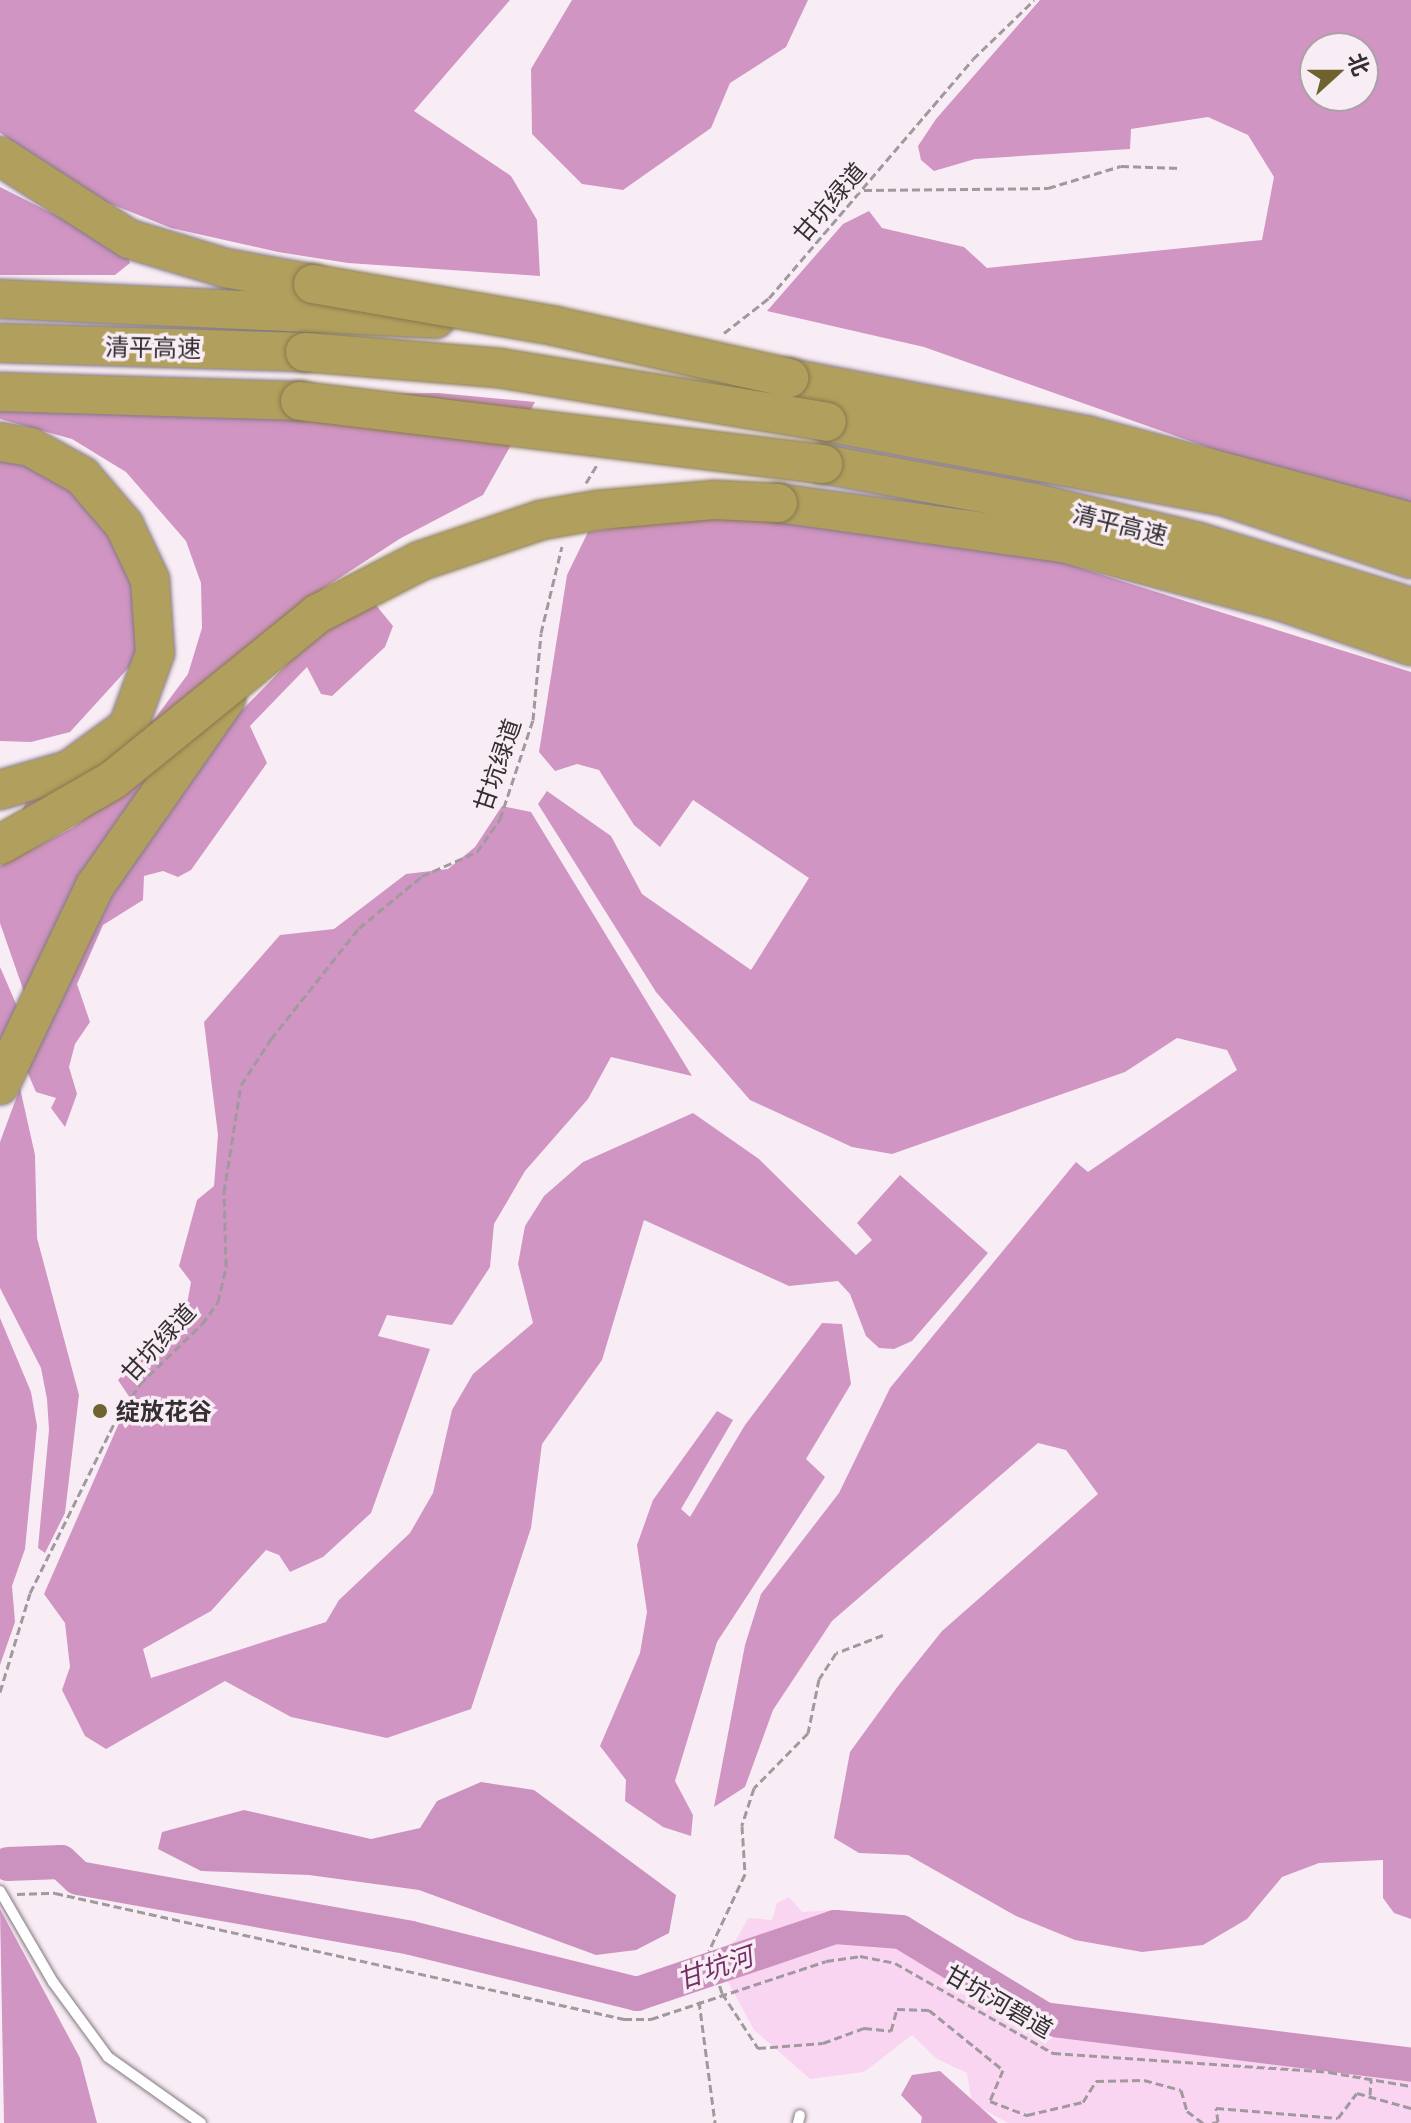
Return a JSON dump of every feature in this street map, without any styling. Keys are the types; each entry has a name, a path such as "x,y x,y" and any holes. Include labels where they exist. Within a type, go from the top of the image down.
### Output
{"highway":[{"path":"0,156 129,239 312,298"},
{"path":"0,299 312,298 555,326 789,378 1086,435 1411,522"},
{"name":"清平高速","path":"0,343 305,352 499,368 827,422 1223,496 1411,559"},
{"name":"清平高速","path":"0,392 300,401 823,464 1030,502 1198,542 1411,607"},
{"path":"0,442 30,447 82,476 124,525 150,580 155,653 128,727 69,770 0,790"},
{"path":"0,845 113,780 272,648 373,581 541,520 652,503 778,503 1063,543 1283,602 1411,646"},
{"path":"0,1085 95,886 188,747 272,648"}],"lane":[{"path":"2,1893 53,1982 108,2057 201,2123"}],"path":[{"name":"甘坑绿道","path":"715,342 769,298 973,59 1034,0"},
{"path":"864,190 1048,188 1121,166 1181,168"},
{"path":"585,486 600,462"},
{"name":"甘坑绿道","path":"0,1692 30,1593 118,1416 140,1384 202,1324 218,1302 226,1266 224,1192 241,1085 271,1039 359,928 412,882 477,852 500,819 533,720 541,633 565,539"},
{"path":"883,1635 836,1653 819,1679 808,1733 754,1788 742,1826 745,1874 709,1951 722,1993 758,2048 823,2043 864,2028 891,2031 897,2009 929,2010 1003,2070 990,2101 1027,2115 1083,2102 1096,2081 1144,2080 1181,2090 1187,2111 1203,2123"},
{"name":"甘坑河碧道","path":"2,1893 55,1893 624,2019 651,2019 826,1961 860,1956 895,1963 1053,2053 1371,2079 1411,2086"},
{"path":"699,2001 715,2123"},
{"path":"1370,2095 1371,2079"},
{"path":"1212,2123 1218,2122 1216,2108 1338,2118 1357,2093 1411,2108"}],"shaded area":[{"path":"0,0 510,0 414,111 511,176 537,220 540,276 348,263 278,252 171,228 106,202 0,133"},
{"path":"572,0 808,0 786,47 730,83 711,128 623,190 582,184 532,134 531,69"},
{"path":"1040,0 1411,0 1411,519 924,347 767,311 843,224 869,211 882,228 964,247 987,268 1262,240 1274,177 1248,135 1208,117 1131,129 1130,149 975,159 934,171 921,160 918,146 936,119"},
{"path":"0,187 125,250 130,263 115,275 0,275"},
{"path":"438,393 535,402 483,495 401,538 324,588 117,758 16,822 40,775 120,747 156,717 188,674 202,628 201,583 186,541 126,472 72,439 0,419 0,399"},
{"path":"0,452 121,514 163,630 70,732 31,742 0,741"},
{"path":"691,516 800,519 922,543 1020,549 1411,672 1411,1919 1394,1913 1383,1898 1383,1860 1319,1863 1282,1877 1247,1919 1203,1945 1142,1952 1075,1940 1016,1916 908,1855 859,1853 834,1838 850,1752 898,1686 942,1631 1098,1494 1066,1450 1038,1443 832,1621 773,1710 745,1787 714,1807 745,1645 761,1594 839,1493 890,1388 1076,1162 1088,1172 1237,1070 1227,1050 1177,1038 1125,1072 892,1154 852,1147 750,1100 656,992 538,804 547,791 611,836 642,894 751,970 809,878 693,800 660,847 634,825 599,770 577,764 555,771 539,752 567,575 588,532"},
{"path":"361,602 375,604 393,626 385,647 332,696 321,694 307,667 250,726 267,763 191,870 178,877 163,871 144,876 143,900 103,925 77,984 90,1022 75,1044 69,1067 77,1094 65,1127 51,1108 56,1098 36,1092 26,1069 118,883 211,742 289,662"},
{"path":"143,777 147,780 24,992 0,923 0,866 72,828"},
{"path":"502,806 531,812 692,1076 611,1057 588,1099 525,1171 494,1224 490,1267 452,1325 387,1315 378,1336 430,1349 371,1513 323,1557 290,1572 279,1555 266,1550 211,1611 143,1649 151,1678 326,1622 339,1600 410,1533 433,1493 452,1410 473,1374 533,1323 518,1264 525,1226 544,1196 583,1162 693,1113 759,1159 856,1255 872,1240 857,1223 900,1175 988,1253 912,1341 894,1349 879,1348 866,1336 850,1294 838,1281 789,1286 644,1220 602,1360 542,1444 531,1528 471,1709 387,1738 291,1717 225,1681 106,1749 85,1736 62,1690 70,1667 65,1623 44,1594 130,1398 118,1380 187,1304 191,1282 179,1266 197,1200 214,1186 218,1135 204,1022 280,935 334,929 406,874 448,869 475,847"},
{"path":"0,967 17,1006 0,1043"},
{"path":"20,1088 35,1155 37,1238 79,1395 65,1513 45,1553 38,1548 49,1430 47,1399 41,1368 0,1288 0,1142"},
{"path":"0,1318 31,1392 37,1426 25,1549 12,1586 15,1622 0,1665"},
{"path":"822,1323 842,1324 851,1384 806,1459 825,1477 717,1642 675,1781 693,1815 691,1836 663,1827 625,1801 626,1780 600,1746 640,1653 647,1612 637,1545 653,1500 717,1411 733,1420 681,1509 690,1517 745,1425"},
{"path":"481,1782 534,1790 676,1895 669,1933 636,1950 596,1955 419,1890 309,1875 201,1871 158,1849 162,1832 244,1810 371,1839 420,1828 437,1801"},
{"path":"789,1897 802,1912 833,1910 836,1927 901,1932 1044,2019 1411,2065 1411,2123 1008,2123 972,2103 967,2073 937,2059 912,2035 864,2072 810,2079 754,2030 720,1967 722,1949 736,1940 748,1918 772,1920 777,1903"},
{"path":"0,1909 80,2058 97,2123 4,2123"},
{"path":"940,2071 998,2123 921,2123 922,2117 901,2095 912,2075"}],"waterway":[{"name":"甘坑河","path":"8,1864 61,1862 78,1878 411,1938 637,1994 835,1927 901,1932 1044,2019 1411,2065"}],"place":[{"name":"绽放花谷","path":"100,1411"}]}
